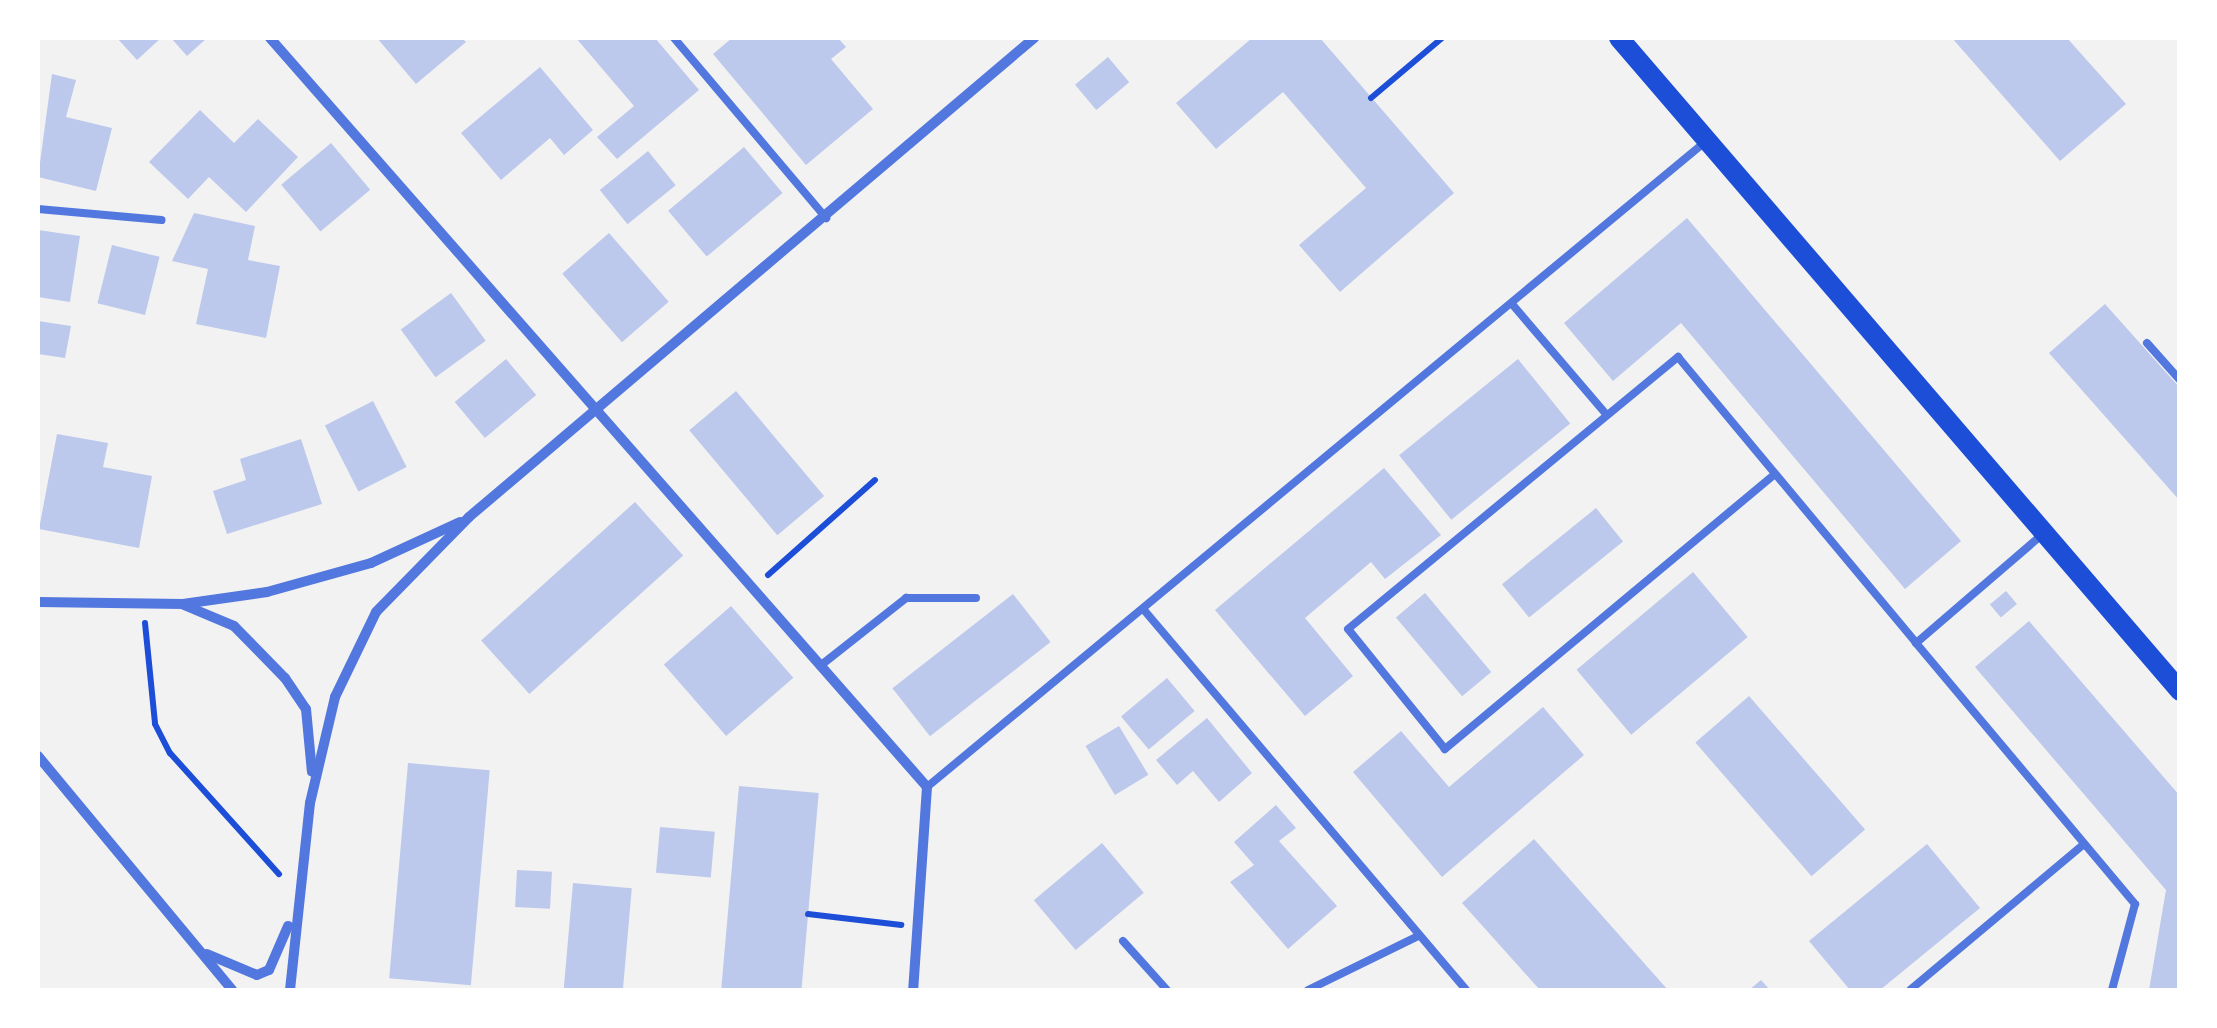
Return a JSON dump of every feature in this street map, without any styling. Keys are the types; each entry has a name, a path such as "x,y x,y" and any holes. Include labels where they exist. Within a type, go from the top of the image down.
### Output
{"main road":[{"path":"1619,38 2180,692"}],"street":[{"path":"270,38 927,787 913,990"},
{"path":"290,990 292,912 310,802 352,652 394,591 470,517 1034,38"},
{"path":"38,602 183,604 318,581 470,517"},
{"path":"183,604 252,642 306,708 310,802"},
{"path":"38,756 232,990"},
{"path":"194,944 257,975 278,955 292,912"}],"lane":[{"path":"674,38 826,218"},
{"path":"927,787 1707,140"},
{"path":"38,209 162,220"},
{"path":"1512,304 1606,414"},
{"path":"2147,344 2180,380"},
{"path":"1775,474 1445,749 1348,629 1678,358 2135,904 2112,990"},
{"path":"1916,644 2044,533"},
{"path":"820,666 906,598 976,598"},
{"path":"1144,610 1466,990"},
{"path":"1910,990 2083,845"},
{"path":"1308,990 1418,936"},
{"path":"1124,940 1168,990"}],"path":[{"path":"1371,98 1442,38"},
{"path":"752,589 875,480"},
{"path":"144,623 155,724 170,754 279,874"},
{"path":"808,914 917,926"}],"building":[{"path":"117,38 161,38 137,60"},
{"path":"171,38 207,38 187,56"},
{"path":"377,38 462,38 466,42 416,84"},
{"path":"576,38 655,38 699,90 617,159 597,137 634,106"},
{"path":"732,38 838,38 846,47 831,59 873,109 806,165 713,54"},
{"path":"1252,38 1320,38 1454,193 1340,292 1299,245 1366,188 1283,92 1216,149 1176,103"},
{"path":"1952,38 2067,38 2126,104 2060,161"},
{"path":"1108,57 1129,82 1096,110 1075,85"},
{"path":"540,67 593,130 564,155 550,138 501,180 461,133"},
{"path":"52,74 76,80 66,117 112,128 96,191 38,177"},
{"path":"200,110 234,143 258,119 298,157 246,212 209,177 188,199 149,162"},
{"path":"331,143 370,190 320,232 281,185"},
{"path":"744,147 783,193 707,257 668,211"},
{"path":"648,151 676,185 628,224 600,190"},
{"path":"194,213 255,226 248,260 280,266 266,338 196,324 208,269 172,261"},
{"path":"1687,218 1961,541 1905,589 1681,323 1613,381 1564,323"},
{"path":"38,230 80,236 70,302 38,297"},
{"path":"609,233 669,302 622,342 562,274"},
{"path":"112,245 160,257 145,315 97,303"},
{"path":"451,293 486,341 436,377 401,329"},
{"path":"2105,304 2180,388 2180,501 2049,353"},
{"path":"38,321 71,326 65,358 38,354"},
{"path":"506,359 536,395 485,438 455,402"},
{"path":"1518,359 1570,424 1451,520 1399,455"},
{"path":"736,391 824,496 777,535 689,430"},
{"path":"373,401 407,467 358,491 325,426"},
{"path":"57,434 108,443 103,467 152,476 139,548 39,529"},
{"path":"301,439 322,504 227,534 213,491 246,480 240,459"},
{"path":"1384,468 1441,535 1385,579 1371,562 1305,618 1353,676 1305,716 1215,610"},
{"path":"635,502 683,556 529,694 481,641"},
{"path":"1596,508 1623,541 1529,618 1502,584"},
{"path":"1693,572 1748,637 1631,735 1577,670"},
{"path":"2006,591 2017,604 2001,618 1990,604"},
{"path":"1425,593 1491,672 1462,696 1396,617"},
{"path":"1013,594 1051,642 930,736 892,688"},
{"path":"731,606 793,678 726,736 664,664"},
{"path":"2029,621 2180,796 2180,990 2149,990 2166,890 1975,667"},
{"path":"1167,678 1195,711 1149,750 1121,717"},
{"path":"1749,696 1865,830 1812,876 1695,743"},
{"path":"1543,707 1584,755 1442,877 1353,772 1401,731 1449,787"},
{"path":"1207,718 1252,773 1219,802 1193,771 1177,785 1156,760"},
{"path":"1119,726 1148,775 1115,795 1086,746"},
{"path":"408,763 490,770 471,985 389,978"},
{"path":"739,786 819,793 801,990 721,990"},
{"path":"1276,805 1296,828 1279,841 1337,906 1288,949 1230,882 1254,865 1234,842"},
{"path":"660,827 715,832 711,878 656,873"},
{"path":"1534,839 1668,990 1540,990 1462,903"},
{"path":"1102,843 1144,893 1076,950 1034,900"},
{"path":"1927,844 1980,908 1880,990 1850,990 1809,941"},
{"path":"517,870 552,872 550,909 515,907"},
{"path":"573,883 632,888 623,990 564,990"},
{"path":"1761,980 1770,990 1749,990"}]}
